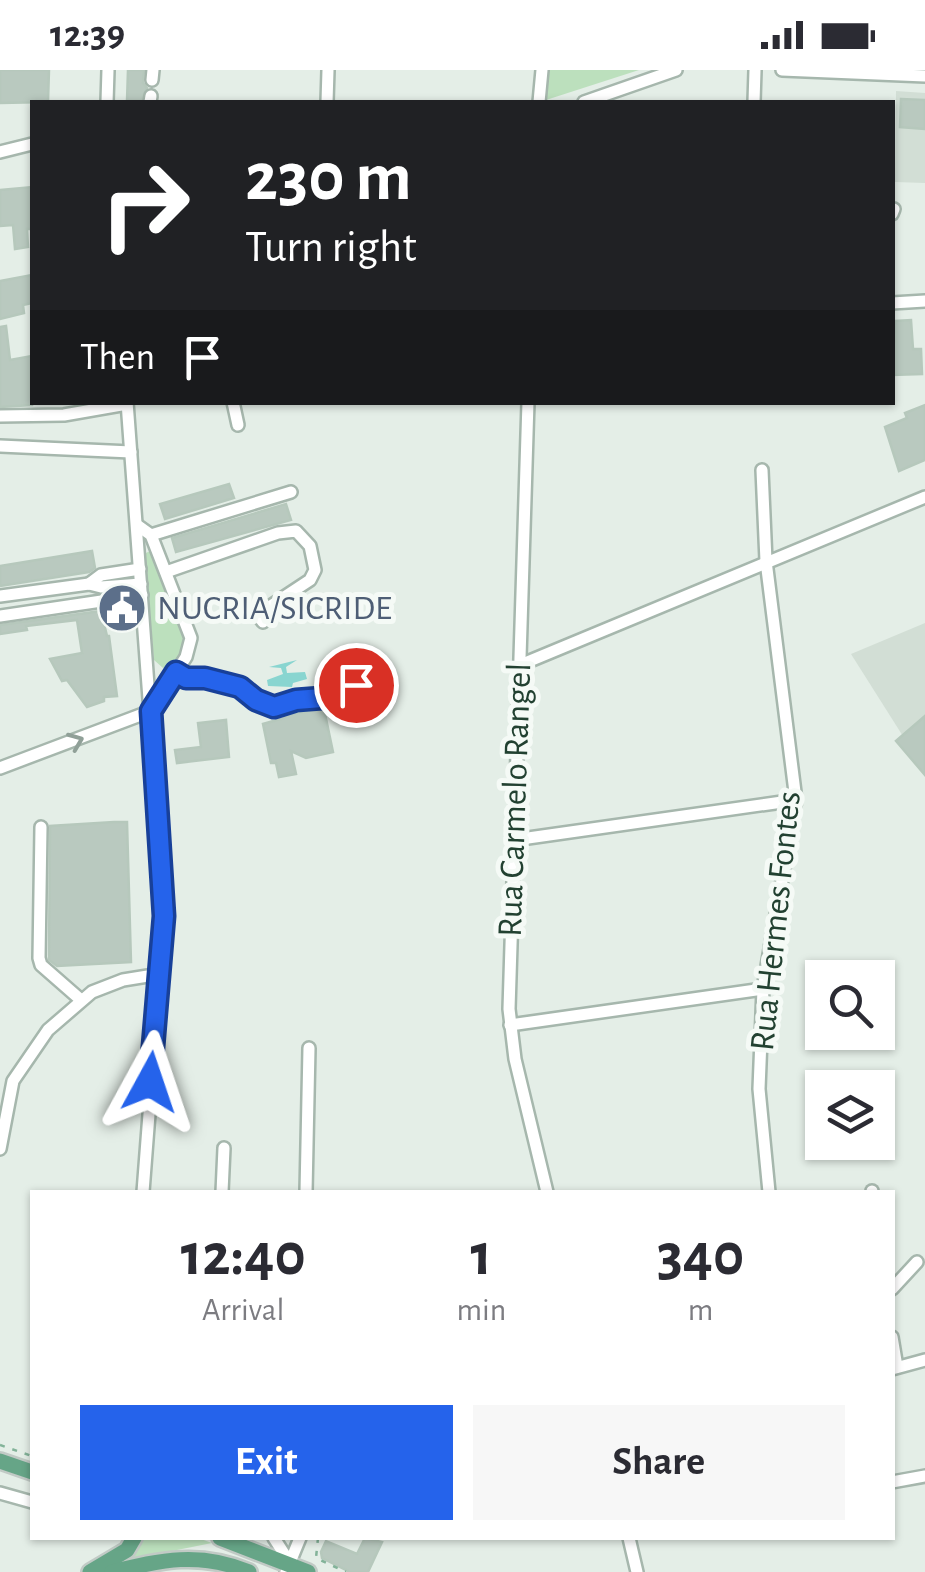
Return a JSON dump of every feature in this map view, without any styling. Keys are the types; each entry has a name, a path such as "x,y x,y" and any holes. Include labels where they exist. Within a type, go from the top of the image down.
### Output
{"main road":[{"path":"0,1461 30,1471"},
{"path":"90,1572 127,1550 133,1540"},
{"path":"241,1541 288,1567 308,1572"},
{"path":"112,1572 216,1560 248,1572"}],"street":[{"path":"107,100 108,70"},
{"path":"327,100 328,70"},
{"path":"539,100 542,70"},
{"path":"590,100 672,70"},
{"path":"754,100 755,70"},
{"path":"782,70 925,76"},
{"path":"0,152 30,144"},
{"path":"895,303 925,301"},
{"path":"0,416 64,415 116,405"},
{"path":"127,405 164,888 144,1190"},
{"path":"234,405 238,424"},
{"name":"Rua Carmelo Rangel","path":"528,405 510,1025 547,1190"},
{"path":"0,446 131,452"},
{"name":"Rua Hermes Fontes","path":"762,470 766,561 796,800 763,989 759,1089 769,1190"},
{"path":"151,535 291,492"},
{"path":"520,665 925,498"},
{"path":"0,768 151,711 188,652 191,638 166,572 151,535 137,525"},
{"path":"166,572 296,530 310,546 315,570 310,580 266,608"},
{"path":"89,584 101,575 140,569"},
{"path":"0,596 89,584 142,590"},
{"path":"0,616 142,590"},
{"path":"176,672 186,678 205,678 240,687 256,700 274,707 296,700 348,696 356,685 356,666"},
{"path":"514,840 796,800"},
{"path":"41,827 40,958 68,992 81,1000"},
{"path":"0,1149 8,1095 19,1070 48,1030 81,1000 106,985 160,974"},
{"path":"510,1025 763,989"},
{"path":"306,1190 309,1048"},
{"path":"222,1190 224,1148"},
{"path":"895,1286 916,1262"},
{"path":"895,1368 925,1360"},
{"path":"895,1481 925,1476"},
{"path":"0,1492 30,1501"},
{"path":"275,1540 288,1567"},
{"path":"288,1567 299,1540"},
{"path":"629,1540 637,1572"}],"path":[{"path":"0,1445 30,1455"},
{"path":"317,1540 316,1558 346,1572"}],"shaded area":[{"path":"896,91 925,93 925,183 895,182"},
{"path":"925,623 925,771 851,654"}],"green space":[{"path":"547,70 639,70 546,100"},
{"path":"152,550 187,637 176,661 163,668 154,660 144,554"},
{"path":"143,1540 212,1543 132,1559"}],"water":[{"path":"297,660 286,667 287,673 305,672 307,679 293,683 292,687 268,686 267,680 283,674 281,668 269,667"}],"building":[{"path":"0,70 49,70 48,100 0,103"},
{"path":"128,70 144,70 143,83 147,88 141,100 127,100"},
{"path":"901,99 925,100 925,129 900,127"},
{"path":"30,187 28,247 15,249 13,225 0,226 0,190"},
{"path":"30,275 30,303 23,305 24,313 0,319 0,281"},
{"path":"911,320 913,349 921,349 922,374 895,375 895,321"},
{"path":"6,326 10,360 30,356 32,405 0,407 0,327"},
{"path":"925,405 925,460 899,471 885,427"},
{"path":"229,484 234,498 165,519 160,504"},
{"path":"286,504 291,520 176,552 172,538"},
{"path":"92,551 95,568 89,572 0,586 0,566"},
{"path":"101,611 109,636 117,696 104,697 104,701 87,707 67,680 62,681 50,659 82,653 77,620 26,626 27,630 0,634 0,625"},
{"path":"324,709 333,752 306,758 291,751 296,774 279,777 276,763 271,763 263,724 284,715"},
{"path":"925,716 925,775 896,741"},
{"path":"226,720 229,757 177,763 175,750 201,747 198,723"},
{"path":"127,822 131,962 57,966 49,960 50,826"},
{"path":"364,1540 382,1542 368,1572 350,1572 322,1558 321,1552 326,1541 357,1554"}],"place":[{"name":"NUCRIA/SICRIDE","path":"122,608"}],"route":[{"path":"150,1082 164,916 151,711 176,672 186,678 205,678 240,687 256,700 274,707 296,700 348,696 356,685"}]}
